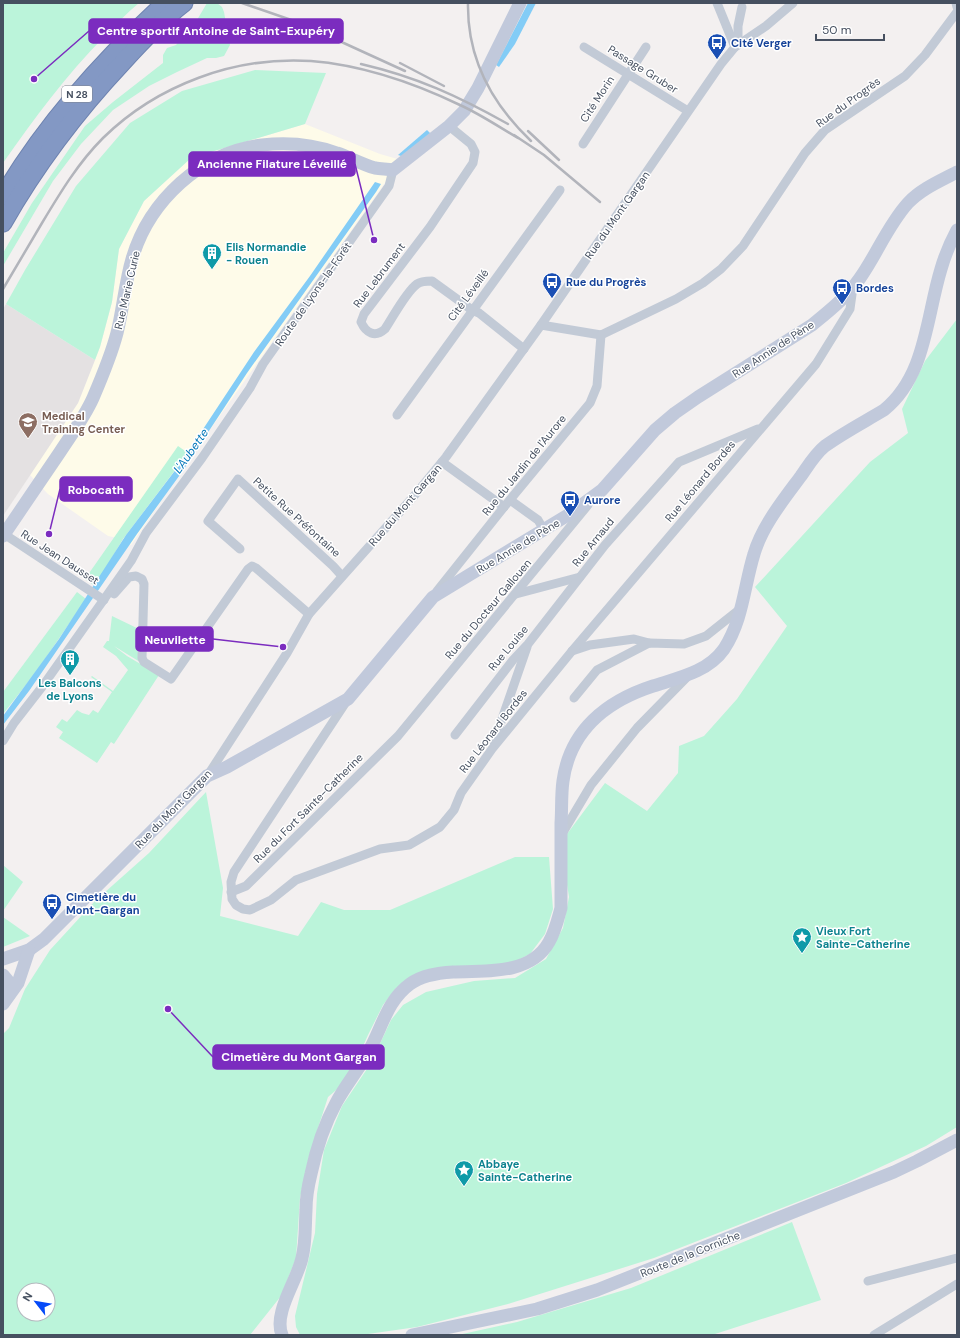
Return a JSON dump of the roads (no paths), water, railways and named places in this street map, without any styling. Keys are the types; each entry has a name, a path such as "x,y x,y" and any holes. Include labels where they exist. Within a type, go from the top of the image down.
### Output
{"highway":[{"name":"N 28","path":"3,196 42,138 72,99 98,69 124,41 178,4"},
{"name":"N 28","path":"3,223 31,176 55,142 87,103 178,4"}],"street":[{"path":"394,170 449,126 464,111 474,97 520,3"},
{"path":"717,3 737,46"},
{"name":"Rue du Mont Gargan","path":"3,960 28,950 44,939 207,776 286,653 309,614 414,496 442,462 541,325 721,64 737,46 766,26 793,3"},
{"path":"956,3 957,7"},
{"path":"737,46 738,26 742,7"},
{"name":"Rue du Progrès","path":"601,335 676,299 703,283 721,269 743,246 805,153 825,130 905,76 926,55 957,12"},
{"name":"Passage Gruber","path":"584,47 688,111"},
{"name":"Cité Morin","path":"583,144 646,48"},
{"name":"Rue Lebrument","path":"449,126 471,144 475,152 473,163 430,227 364,314 361,322 364,328 372,334 380,334 385,329 410,290 418,283 432,281 472,310 479,313 524,349"},
{"name":"Rue Marie Curie","path":"4,535 80,422 92,400 112,351 121,316 129,272 138,244 152,216 173,190 192,174 215,159 236,150 262,145 292,143 305,145 336,152 380,169 394,170"},
{"name":"Route de Lyons-la-Forêt","path":"3,741 14,723 42,687 103,596 131,561 146,533 202,458 250,388 263,364 389,186 394,170"},
{"name":"Rue Annie de Pène","path":"207,776 227,767 348,699 433,597 544,530 595,496 655,430 675,413 698,396 812,325 839,302 853,287 865,271 908,203 928,188 957,172"},
{"name":"Cité Léveillé","path":"397,415 560,190"},
{"path":"282,1335 279,1321 303,1257 308,1190 320,1141 326,1123 336,1102 371,1046 388,1008 398,994 411,983 426,976 442,973 500,970 518,966 534,958 549,942 561,908 562,782 571,752 579,737 596,717 624,697 640,690 689,674 708,664 723,651 734,632 741,609 751,564 759,540 795,483 813,458 825,447 892,404 913,374 926,334 940,270 947,249 957,230"},
{"name":"Rue Léonard Bordes","path":"231,892 232,899 236,905 243,909 250,910 271,900 296,880 380,849 409,845 440,828 454,810 461,793 492,750 572,651 760,428 816,364 850,309 853,287"},
{"path":"541,325 601,335"},
{"name":"Rue du Jardin de l'Aurore","path":"433,597 504,507 590,403 597,386 601,335"},
{"name":"Rue Arnaud","path":"580,577 605,545 679,462 760,428"},
{"path":"442,462 504,507"},
{"name":"Petite Rue Préfontaine","path":"240,549 208,521 238,479 342,576"},
{"name":"Rue du Docteur Gallouen","path":"398,736 595,496"},
{"path":"510,500 538,520 544,530"},
{"name":"Rue Jean Dausset","path":"4,535 89,589 103,596"},
{"name":"Route de Lyons-la-Forêt","path":"103,596 114,594 129,577 136,576 142,579 144,584 142,658 144,662 171,679 248,569 252,566 309,614"},
{"path":"516,594 580,577"},
{"name":"Rue Louise","path":"456,735 513,660 528,644 580,577"},
{"path":"572,651 590,646 634,639 649,643 684,644 706,636 741,609"},
{"path":"574,698 597,670 649,643"},
{"path":"492,750 528,644"},
{"path":"561,835 595,780 637,728 689,674"},
{"path":"231,892 231,882 234,872 348,699"},
{"name":"Rue du Fort Sainte-Catherine","path":"231,892 246,886 398,736"},
{"path":"6,1000 18,983 28,950"},
{"path":"3,975 8,980 6,1000"},
{"name":"Route de la Corniche","path":"412,1335 537,1310 597,1290 894,1172 957,1140"},
{"path":"868,1281 957,1258"},
{"path":"874,1335 957,1284"}],"water":[{"path":"528,3 536,3 515,44 499,67 496,65"},
{"path":"427,130 432,135 404,157 398,155"},
{"name":"L'Aubette","path":"375,182 381,184 376,192 247,373 182,472 137,534 29,691 3,725 3,716 59,639 126,535 180,464 254,352 310,276"}],"railway":[{"path":"242,3 300,23 405,71"},
{"path":"468,3 472,43 484,79 505,112 531,141"},
{"path":"3,289 77,168 103,138 124,119 148,103 173,89 226,69 254,63 282,61 311,61 349,66 387,76 424,89 475,112 518,138"},
{"path":"400,63 444,86"},
{"path":"361,64 401,75 437,88 508,124"},
{"path":"528,131 559,160"},
{"path":"514,135 544,155 600,202"}],"place":[{"name":"Cité Verger","path":"717,60"},
{"name":"Centre sportif Antoine de Saint-Exupéry","path":"34,79"},
{"name":"Ancienne Filature Léveillé","path":"374,240"},
{"name":"Elis Normandie - Rouen","path":"212,270"},
{"name":"Rue du Progrès","path":"552,299"},
{"name":"Bordes","path":"842,305"},
{"name":"Medical Training Center","path":"28,439"},
{"name":"Aurore","path":"570,517"},
{"name":"Robocath","path":"49,534"},
{"name":"Neuvilette","path":"283,647"},
{"name":"Les Balcons de Lyons","path":"70,676"},
{"name":"Cimetière du Mont-Gargan","path":"52,920"},
{"name":"Vieux Fort Sainte-Catherine","path":"802,954"},
{"name":"Cimetière du Mont Gargan","path":"168,1009"},
{"name":"Abbaye Sainte-Catherine","path":"464,1187"}]}
